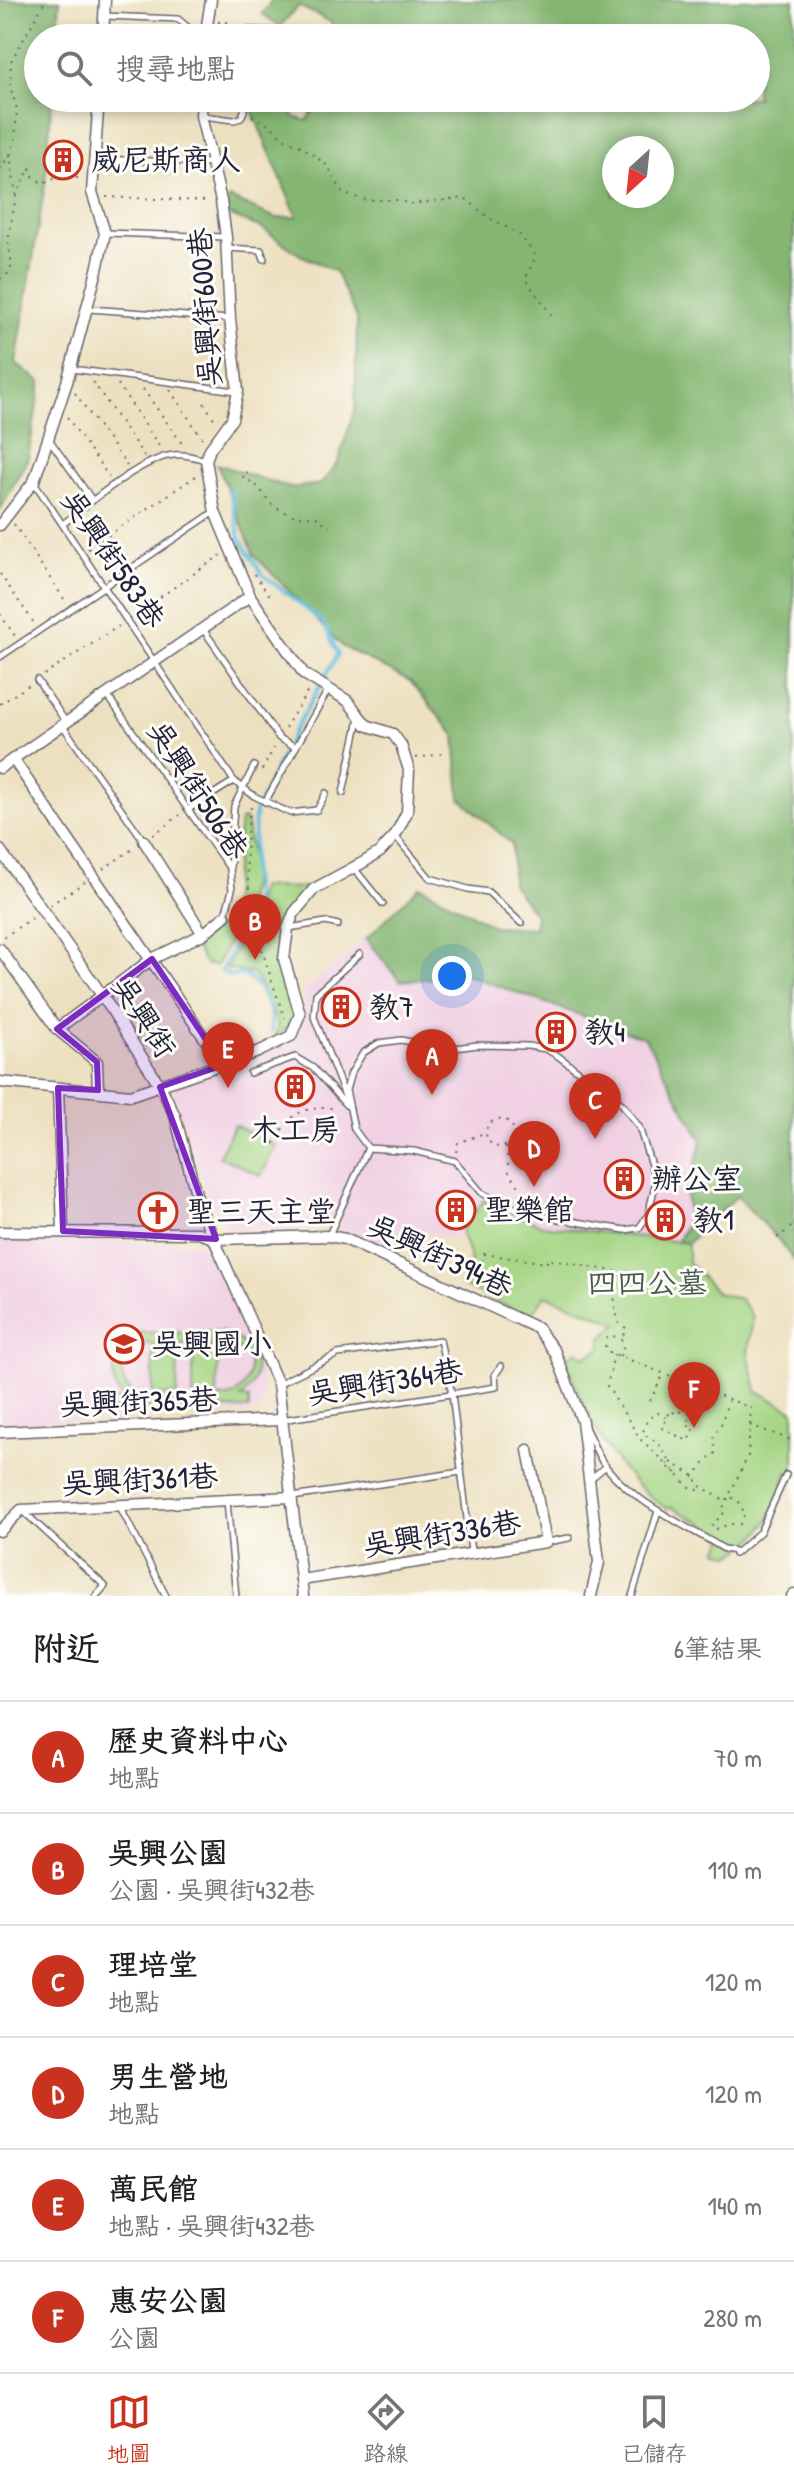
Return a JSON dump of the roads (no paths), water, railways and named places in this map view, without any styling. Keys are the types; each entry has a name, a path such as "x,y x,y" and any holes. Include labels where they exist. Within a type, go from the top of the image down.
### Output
{"street":[{"path":"104,24 105,0"},
{"path":"207,24 211,0"},
{"path":"0,525 34,481 88,309 105,233 94,197 98,112"},
{"name":"吳興街600巷","path":"201,112 210,163 221,201 238,391 232,419 207,459"},
{"path":"0,1082 131,1095 223,1065 291,1036 300,1014 284,959 288,928 304,899 314,889 380,852 403,823 410,800 407,759 393,734 366,725 348,701 304,674 250,596 215,512 207,459"},
{"path":"0,768 250,596"},
{"path":"13,759 223,1065"},
{"path":"144,841 203,934"},
{"name":"吳興街","path":"0,850 102,995 161,1087 175,1116 199,1205 278,1384 303,1596"},
{"path":"57,1029 152,959 203,934 225,916"},
{"path":"0,970 2,953"},
{"path":"2,953 57,1029 97,1062 98,1090"},
{"path":"58,1088 63,1231"},
{"name":"吳興街394巷","path":"0,1232 199,1233 216,1239 329,1236 345,1239 542,1331 555,1352 582,1421 599,1562 591,1596"},
{"name":"吳興街365巷","path":"0,1432 280,1420"},
{"name":"吳興街336巷","path":"301,1580 546,1542 528,1450"},
{"name":"吳興街361巷","path":"0,1531 21,1510 291,1497"}],"lane":[{"path":"104,16 178,19 184,24"},
{"path":"201,116 234,120 241,118 242,112"},
{"path":"95,159 210,163"},
{"path":"105,233 226,243 261,250 264,259"},
{"path":"88,309 230,319"},
{"path":"71,368 238,391"},
{"path":"48,438 92,500"},
{"path":"63,524 92,500 149,463 172,454 207,459"},
{"name":"吳興街583巷","path":"34,481 234,781 254,796 290,813 317,810 326,793"},
{"path":"0,657 215,512"},
{"path":"202,629 279,738 296,747"},
{"path":"37,680 144,841"},
{"path":"265,802 328,690"},
{"name":"吳興街506巷","path":"107,695 230,869 232,890 225,916"},
{"path":"343,793 359,718"},
{"path":"230,869 234,806 254,766"},
{"path":"189,809 234,781"},
{"path":"395,836 430,878 488,892 521,923"},
{"path":"353,868 383,904"},
{"path":"288,928 326,922 338,925"},
{"path":"350,1109 314,1017 316,994 360,954"},
{"path":"401,1040 448,1049 477,1045 546,1049 622,1104 639,1127 656,1181 648,1215 639,1228 625,1230 541,1216 508,1206 482,1193 455,1161 414,1151 368,1148 354,1129 350,1109 346,1090 351,1073 363,1053 379,1043 401,1040"},
{"path":"250,1073 295,1057 313,1068 350,1109"},
{"path":"329,1236 368,1148"},
{"path":"278,1384 338,1354 440,1340 452,1394 471,1553"},
{"name":"吳興街364巷","path":"280,1420 496,1387 495,1375 501,1366"},
{"path":"582,1421 606,1466 636,1495 724,1549 735,1551 735,1554 760,1532 786,1475"},
{"path":"588,1480 606,1466"},
{"path":"291,1497 461,1472"},
{"path":"227,1500 236,1596"},
{"path":"119,1504 166,1596"},
{"path":"21,1510 105,1586 96,1596"},
{"path":"632,1596 658,1511"},
{"path":"546,1542 569,1538"}],"waterway":[{"path":"230,489 240,539 262,574 324,623 338,654 294,731 255,812 252,874 255,905 221,971 230,976 243,974 256,985 268,1006 271,1031"}],"place":[{"name":"威尼斯商人","path":"63,160"},
{"name":"吳興公園","path":"255,960"},
{"name":"教7","path":"341,1007"},
{"name":"教4","path":"556,1032"},
{"name":"木工房","path":"295,1087"},
{"name":"萬民館","path":"228,1088"},
{"name":"歷史資料中心","path":"432,1095"},
{"name":"理培堂","path":"595,1139"},
{"name":"辦公室","path":"624,1179"},
{"name":"男生營地","path":"534,1187"},
{"name":"聖樂館","path":"456,1210"},
{"name":"聖三天主堂","path":"158,1212"},
{"name":"教1","path":"665,1220"},
{"name":"吳興國小","path":"124,1344"},
{"name":"惠安公園","path":"694,1428"}],"park label":[{"name":"四四公墓","path":"647,1283"}]}
